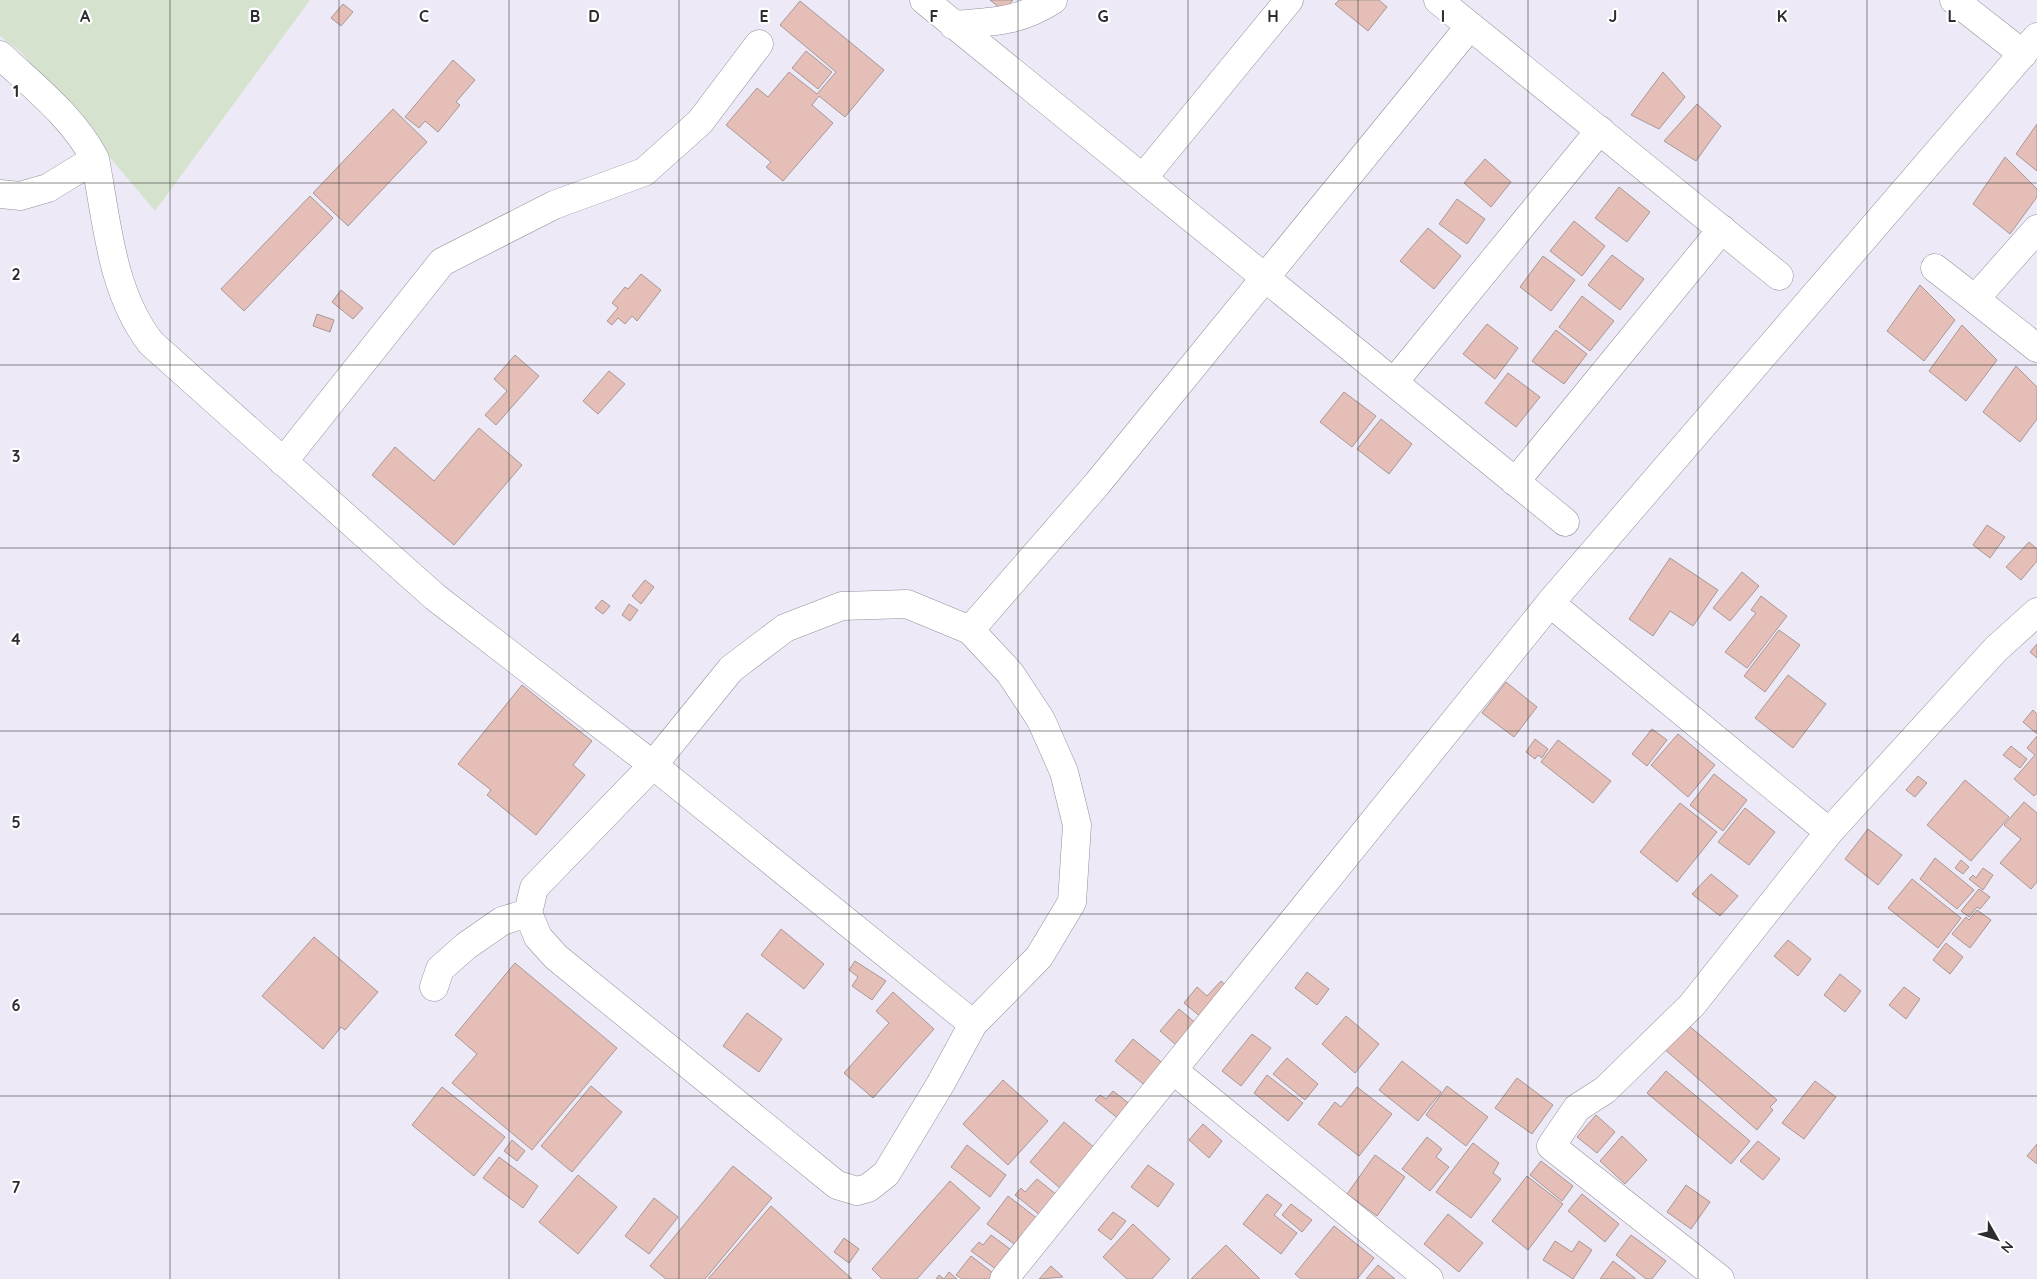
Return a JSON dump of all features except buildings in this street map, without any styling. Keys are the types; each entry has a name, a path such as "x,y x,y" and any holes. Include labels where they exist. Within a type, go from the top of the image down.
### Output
{"street":[{"path":"924,0 1565,522"},
{"path":"953,25 1004,22 1043,7 1053,0"},
{"path":"1143,178 1289,0"},
{"path":"1438,0 1779,276"},
{"path":"1004,1279 1550,603 2030,46 1954,0"},
{"path":"970,630 1098,484 1470,26"},
{"path":"283,462 442,262 554,205 644,172 700,122 759,44"},
{"path":"0,55 74,126 95,159 120,288 137,326 151,344 436,597 653,765 973,1024"},
{"path":"1394,382 1600,130"},
{"path":"0,194 20,196 48,188 95,159"},
{"path":"1515,482 1722,229"},
{"path":"1975,299 2037,229"},
{"path":"1935,268 2037,348"},
{"path":"1550,603 1828,832"},
{"path":"907,604 970,630 1010,673 1041,720 1064,772 1077,824 1072,902 1039,957 973,1024 937,1090 886,1174 868,1188 856,1191 837,1185 556,957 538,937 528,913 534,888 653,765 731,669 785,628 842,606 907,604"},
{"path":"1720,1279 1551,1146 1577,1108 1605,1090 1692,1005 1828,832 1996,649 2037,612"},
{"path":"434,987 440,969 466,946 502,921 528,913"},
{"path":"1173,1070 1429,1279"}],"green space":[{"path":"0,0 310,0 155,211 21,52 0,36"}]}
